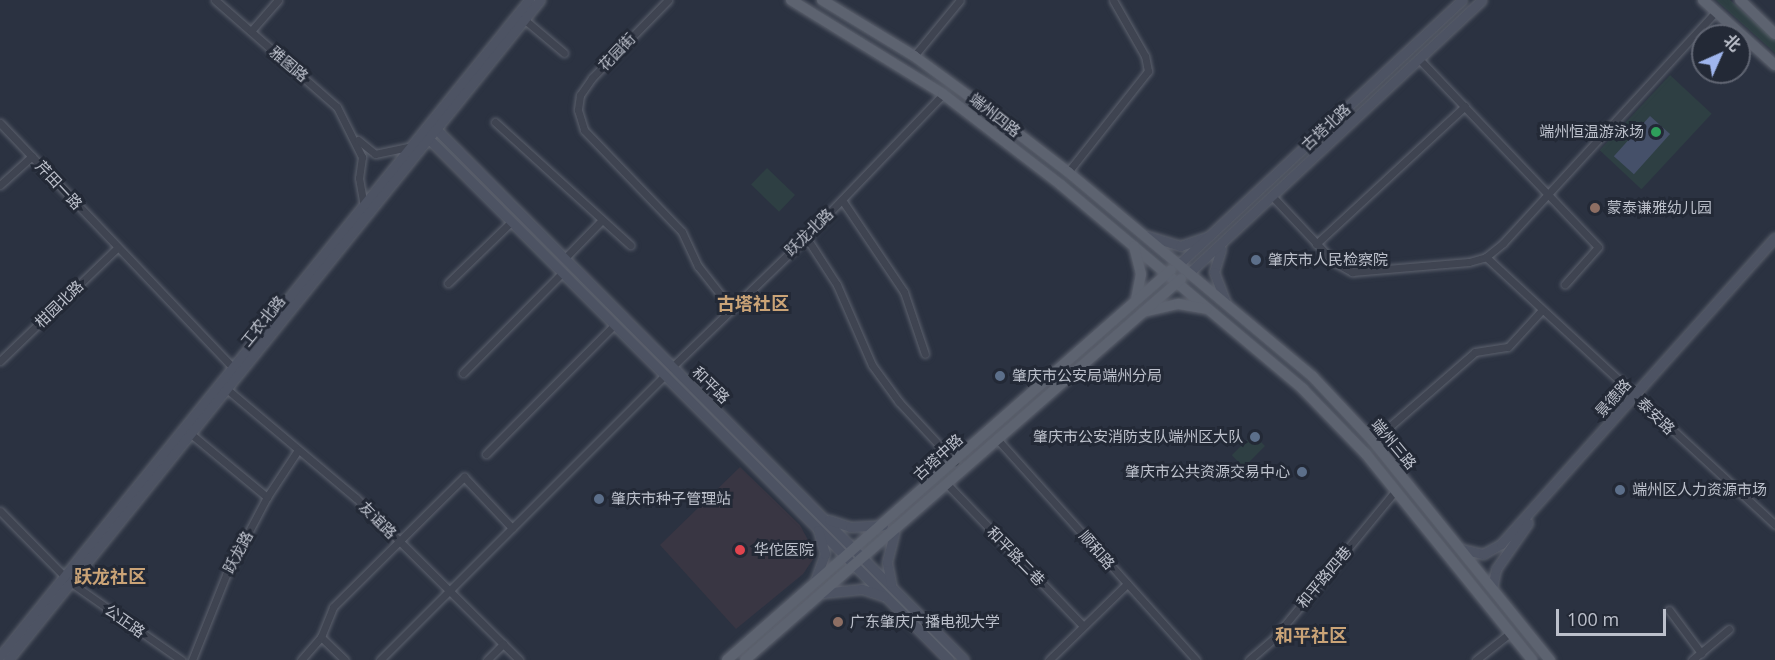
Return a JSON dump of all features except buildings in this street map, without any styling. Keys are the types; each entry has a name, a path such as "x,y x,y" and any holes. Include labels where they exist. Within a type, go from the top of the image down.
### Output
{"main road":[{"name":"工农北路","path":"8,660 66,579 529,0"},
{"name":"工农北路","path":"0,656 228,390 540,0"},
{"name":"端州四路","path":"791,0 943,94 1178,282"},
{"name":"端州四路","path":"822,0 914,56 1027,140 1189,273"},
{"name":"古塔北路","path":"1179,264 1216,232 1462,0"},
{"name":"古塔北路","path":"1189,273 1223,244 1482,0"},
{"path":"1703,0 1775,65"},
{"path":"1740,0 1775,34"},
{"name":"和平路","path":"437,130 672,367 817,519 860,562 893,588 964,660"},
{"name":"和平路","path":"429,139 664,375 817,519"},
{"path":"1018,152 1027,140"},
{"path":"1144,234 1180,246 1216,232"},
{"name":"景德路","path":"1492,588 1496,569 1507,550 1775,238"},
{"path":"1223,244 1214,264 1226,304"},
{"path":"1134,245 1141,274 1136,300"},
{"name":"景德路","path":"1461,549 1483,554 1502,544 1775,246"},
{"name":"古塔中路","path":"745,660 894,533 998,440 1136,300 1179,264"},
{"name":"古塔中路","path":"727,660 815,581 1091,348 1140,313 1189,273"},
{"name":"端州三路","path":"1189,273 1313,377 1372,441 1550,660"},
{"name":"端州三路","path":"1178,282 1321,406 1395,490 1532,660"},
{"path":"1140,313 1179,304 1211,310"},
{"path":"815,581 825,554 817,519 843,526 885,524"},
{"path":"893,588 887,562 894,533"},
{"name":"和平路","path":"860,562 886,596 949,660"},
{"path":"822,593 862,589 886,596"},
{"path":"775,617 784,626"}],"street":[{"name":"雅图路","path":"215,0 328,97 354,136"},
{"path":"251,31 278,0"},
{"name":"花园街","path":"668,0 592,78 580,95 578,110 584,130 682,232 698,266 731,308"},
{"path":"914,56 960,0"},
{"path":"1068,172 1148,71 1145,57 1113,0"},
{"path":"1273,197 1316,244 1344,269 1362,273 1486,257 1546,196 1716,11"},
{"path":"525,20 564,53"},
{"path":"1420,60 1546,196 1598,247 1565,284"},
{"name":"跃龙北路","path":"672,367 806,237 943,94"},
{"path":"1316,244 1465,106"},
{"path":"495,122 630,245"},
{"name":"芹田一路","path":"0,123 233,368"},
{"path":"354,136 375,154 396,153 415,145"},
{"path":"354,136 362,158 359,178 364,206"},
{"path":"0,185 32,156"},
{"path":"842,200 904,292 925,354"},
{"path":"565,258 603,220"},
{"path":"448,283 511,222"},
{"path":"806,237 837,285 872,366 899,402 955,462"},
{"name":"柑园北路","path":"0,361 117,248"},
{"name":"泰安路","path":"1486,257 1775,525"},
{"path":"463,373 562,273"},
{"path":"1372,441 1475,352 1508,347 1542,310"},
{"path":"486,454 614,325"},
{"path":"380,660 664,375"},
{"name":"友谊路","path":"228,390 399,540 519,660"},
{"path":"191,434 267,497"},
{"name":"顺和路","path":"998,440 1196,660"},
{"name":"跃龙路","path":"192,660 206,617 267,497 298,450"},
{"path":"301,660 321,637 333,607 464,477 512,528"},
{"name":"和平路二巷","path":"948,485 1083,626"},
{"name":"和平路四巷","path":"1249,660 1274,638 1395,490"},
{"name":"公正路","path":"0,511 66,579 181,660"},
{"path":"1049,660 1127,584"},
{"path":"1669,610 1701,653"},
{"path":"1692,660 1729,628"},
{"path":"1476,660 1510,633"},
{"path":"321,637 345,660"},
{"path":"487,660 503,644"}],"shaded area":[{"path":"1716,0 1730,0 1775,40 1775,53 1751,31 1751,24 1743,24"},
{"name":"端州恒温游泳场","path":"1670,75 1712,114 1641,189 1600,150"},
{"path":"767,168 795,195 779,212 751,185"},
{"path":"1253,434 1265,446 1244,467 1232,455"},
{"name":"华佗医院","path":"740,467 800,525 816,555 803,574 736,629 660,545"}],"water":[{"path":"1650,116 1670,134 1634,174 1614,156"}],"place":[{"name":"端州恒温游泳场","path":"1656,132"},
{"name":"蒙泰谦雅幼儿园","path":"1595,208"},
{"name":"肇庆市人民检察院","path":"1256,260"},
{"name":"肇庆市公安局端州分局","path":"1000,376"},
{"name":"肇庆市公安消防支队端州区大队","path":"1255,437"},
{"name":"肇庆市公共资源交易中心","path":"1302,472"},
{"name":"端州区人力资源市场","path":"1620,490"},
{"name":"肇庆市种子管理站","path":"599,499"},
{"name":"华佗医院","path":"740,550"},
{"name":"广东肇庆广播电视大学","path":"838,622"}],"district":[{"name":"古塔社区","path":"753,303"},
{"name":"跃龙社区","path":"110,576"},
{"name":"和平社区","path":"1311,635"}]}
